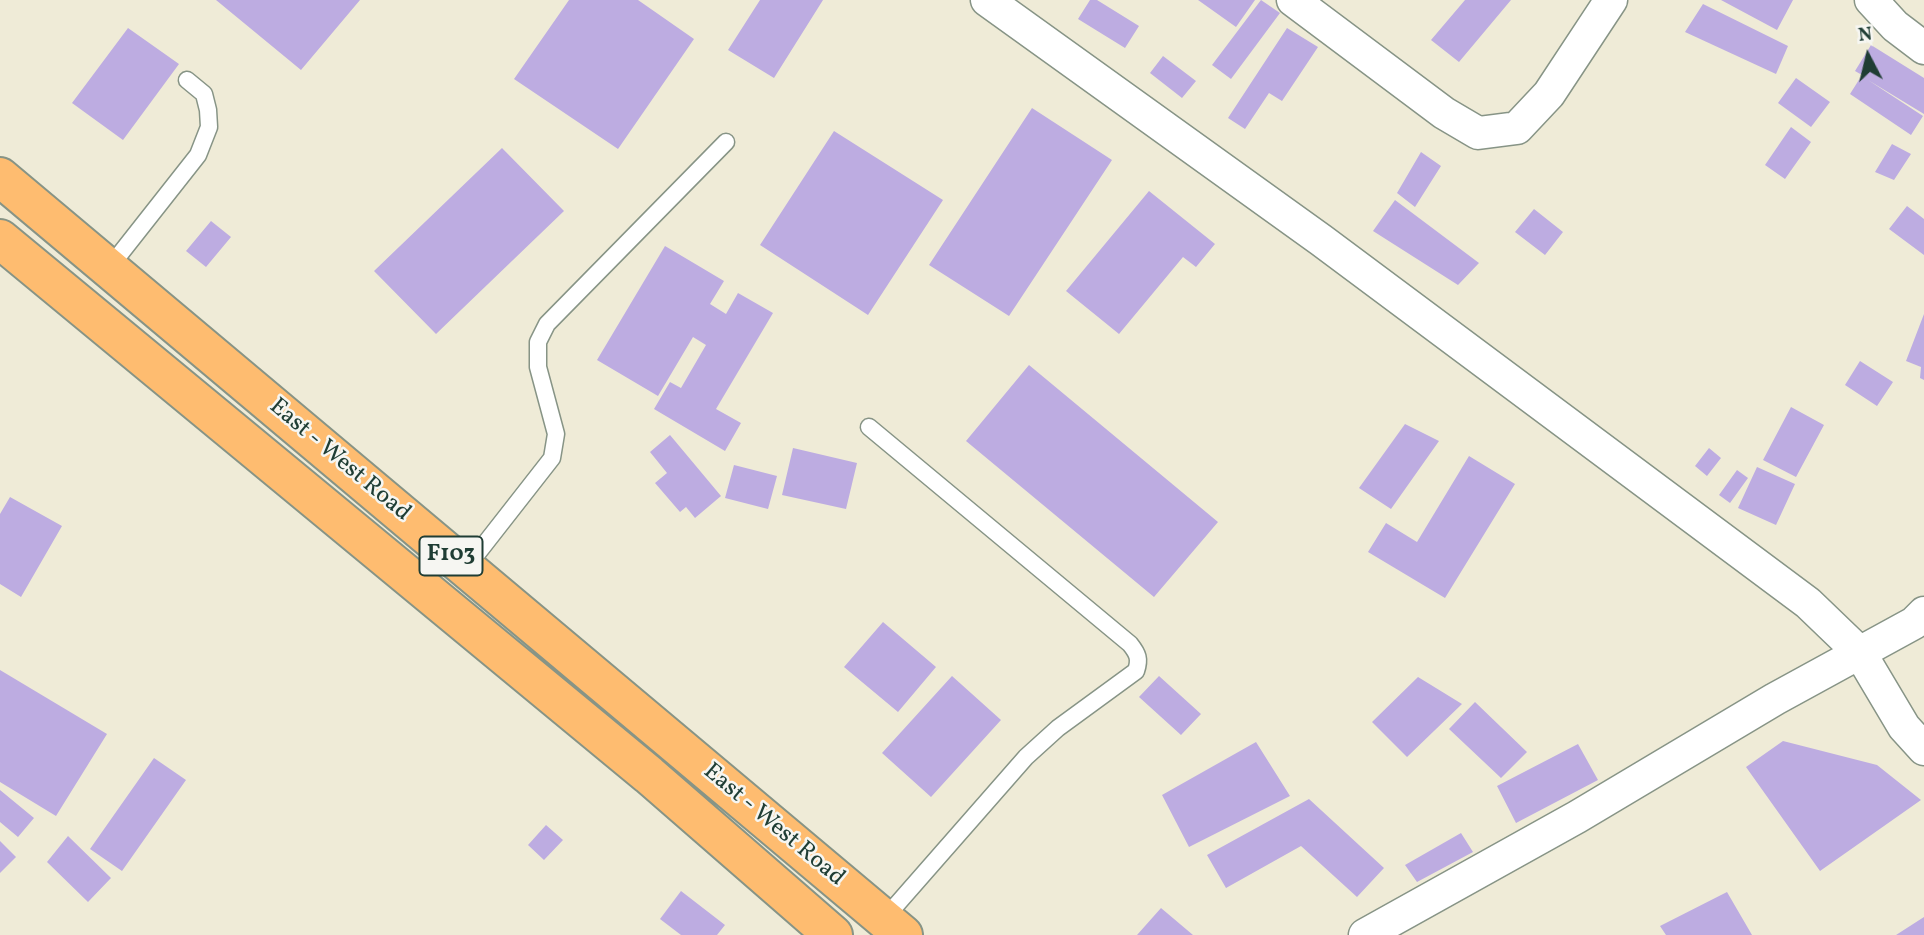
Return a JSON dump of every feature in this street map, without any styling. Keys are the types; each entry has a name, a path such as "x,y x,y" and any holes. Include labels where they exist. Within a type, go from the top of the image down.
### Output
{"main road":[{"name":"East - West Road","path":"0,177 893,927"},
{"name":"East - West Road","path":"3,247 649,775 832,935"}],"street":[{"path":"987,0 1321,240 1808,603 1860,653 1904,727 1924,749"},
{"path":"1293,0 1444,113 1478,133 1517,128 1549,94 1611,0"},
{"path":"1871,0 1895,26 1924,48"},
{"path":"1365,935 1577,817 1775,699 1914,623 1924,613"}],"lane":[{"path":"109,268 198,155 209,127 208,110 204,94 187,80"},
{"path":"466,569 552,458 556,434 538,367 538,342 547,324 726,142"},
{"path":"869,427 1130,644 1137,652 1139,662 1136,671 1058,728 1026,757 893,927"}],"building":[{"path":"216,0 360,0 301,70"},
{"path":"569,0 638,0 694,39 618,149 514,79"},
{"path":"760,0 823,0 774,78 728,50"},
{"path":"1090,0 1097,0 1139,26 1125,48 1078,19"},
{"path":"1198,0 1255,0 1236,27"},
{"path":"1261,0 1280,13 1231,79 1212,65"},
{"path":"1465,0 1511,0 1459,62 1431,40"},
{"path":"1721,0 1793,0 1777,30"},
{"path":"1703,4 1788,46 1776,74 1685,32"},
{"path":"128,28 179,64 123,140 72,103"},
{"path":"1287,28 1318,47 1282,101 1269,93 1245,129 1228,118"},
{"path":"1871,45 1924,78 1924,114 1868,80 1923,116 1911,135 1850,94 1862,75 1855,71"},
{"path":"1163,56 1196,81 1182,98 1150,73"},
{"path":"1796,78 1830,102 1811,127 1778,103"},
{"path":"1032,108 1112,160 1009,316 929,265"},
{"path":"1791,127 1811,142 1785,179 1765,165"},
{"path":"834,131 943,200 868,315 760,245"},
{"path":"1892,144 1911,154 1894,180 1875,172"},
{"path":"502,148 564,211 436,334 374,271"},
{"path":"1421,152 1441,166 1415,207 1397,193"},
{"path":"1149,191 1215,244 1196,267 1183,257 1119,334 1066,291"},
{"path":"1395,200 1479,263 1458,285 1373,231"},
{"path":"1907,206 1924,219 1924,255 1889,229"},
{"path":"1534,209 1563,232 1545,255 1515,232"},
{"path":"211,221 231,237 206,267 186,251"},
{"path":"665,246 724,281 710,304 726,314 738,293 773,313 716,409 741,423 725,451 654,409 670,382 681,388 706,345 693,337 658,396 597,360"},
{"path":"1924,314 1924,380 1920,378 1921,367 1906,361"},
{"path":"1860,361 1893,382 1877,406 1845,385"},
{"path":"1029,365 1218,522 1154,597 966,441"},
{"path":"1791,407 1824,425 1796,477 1763,460"},
{"path":"1405,424 1439,441 1391,509 1359,488"},
{"path":"670,435 721,496 695,518 686,507 680,512 655,483 667,473 650,452"},
{"path":"793,448 857,463 846,509 782,495"},
{"path":"1709,448 1721,458 1707,476 1695,466"},
{"path":"1469,456 1515,484 1445,598 1368,552 1386,523 1417,542"},
{"path":"734,465 777,476 768,509 725,498"},
{"path":"1757,467 1795,484 1776,525 1738,508"},
{"path":"1737,470 1748,478 1730,503 1719,495"},
{"path":"10,497 62,526 21,597 0,584 0,514"},
{"path":"883,622 936,667 898,712 844,667"},
{"path":"0,670 107,734 56,816 0,782"},
{"path":"952,676 1001,720 931,797 882,753"},
{"path":"1159,676 1201,714 1181,735 1139,697"},
{"path":"1418,677 1462,704 1407,757 1372,722"},
{"path":"1475,702 1527,752 1501,778 1449,729"},
{"path":"1783,741 1877,765 1921,800 1820,871 1746,767"},
{"path":"1256,742 1290,796 1189,847 1162,795"},
{"path":"1578,744 1598,780 1516,823 1497,786"},
{"path":"154,758 186,780 122,871 90,849"},
{"path":"0,790 34,818 18,837 0,822"},
{"path":"1309,799 1384,868 1357,897 1301,846 1226,888 1207,855"},
{"path":"546,825 563,840 544,860 528,845"},
{"path":"1461,833 1473,852 1417,882 1405,865"},
{"path":"68,836 111,878 88,902 47,862"},
{"path":"0,841 16,857 0,873"},
{"path":"681,891 725,925 717,935 681,935 660,919"},
{"path":"1727,892 1752,935 1666,935 1660,926"},
{"path":"1161,908 1193,935 1137,935"},
{"path":"1924,917 1924,935 1896,935"}]}
